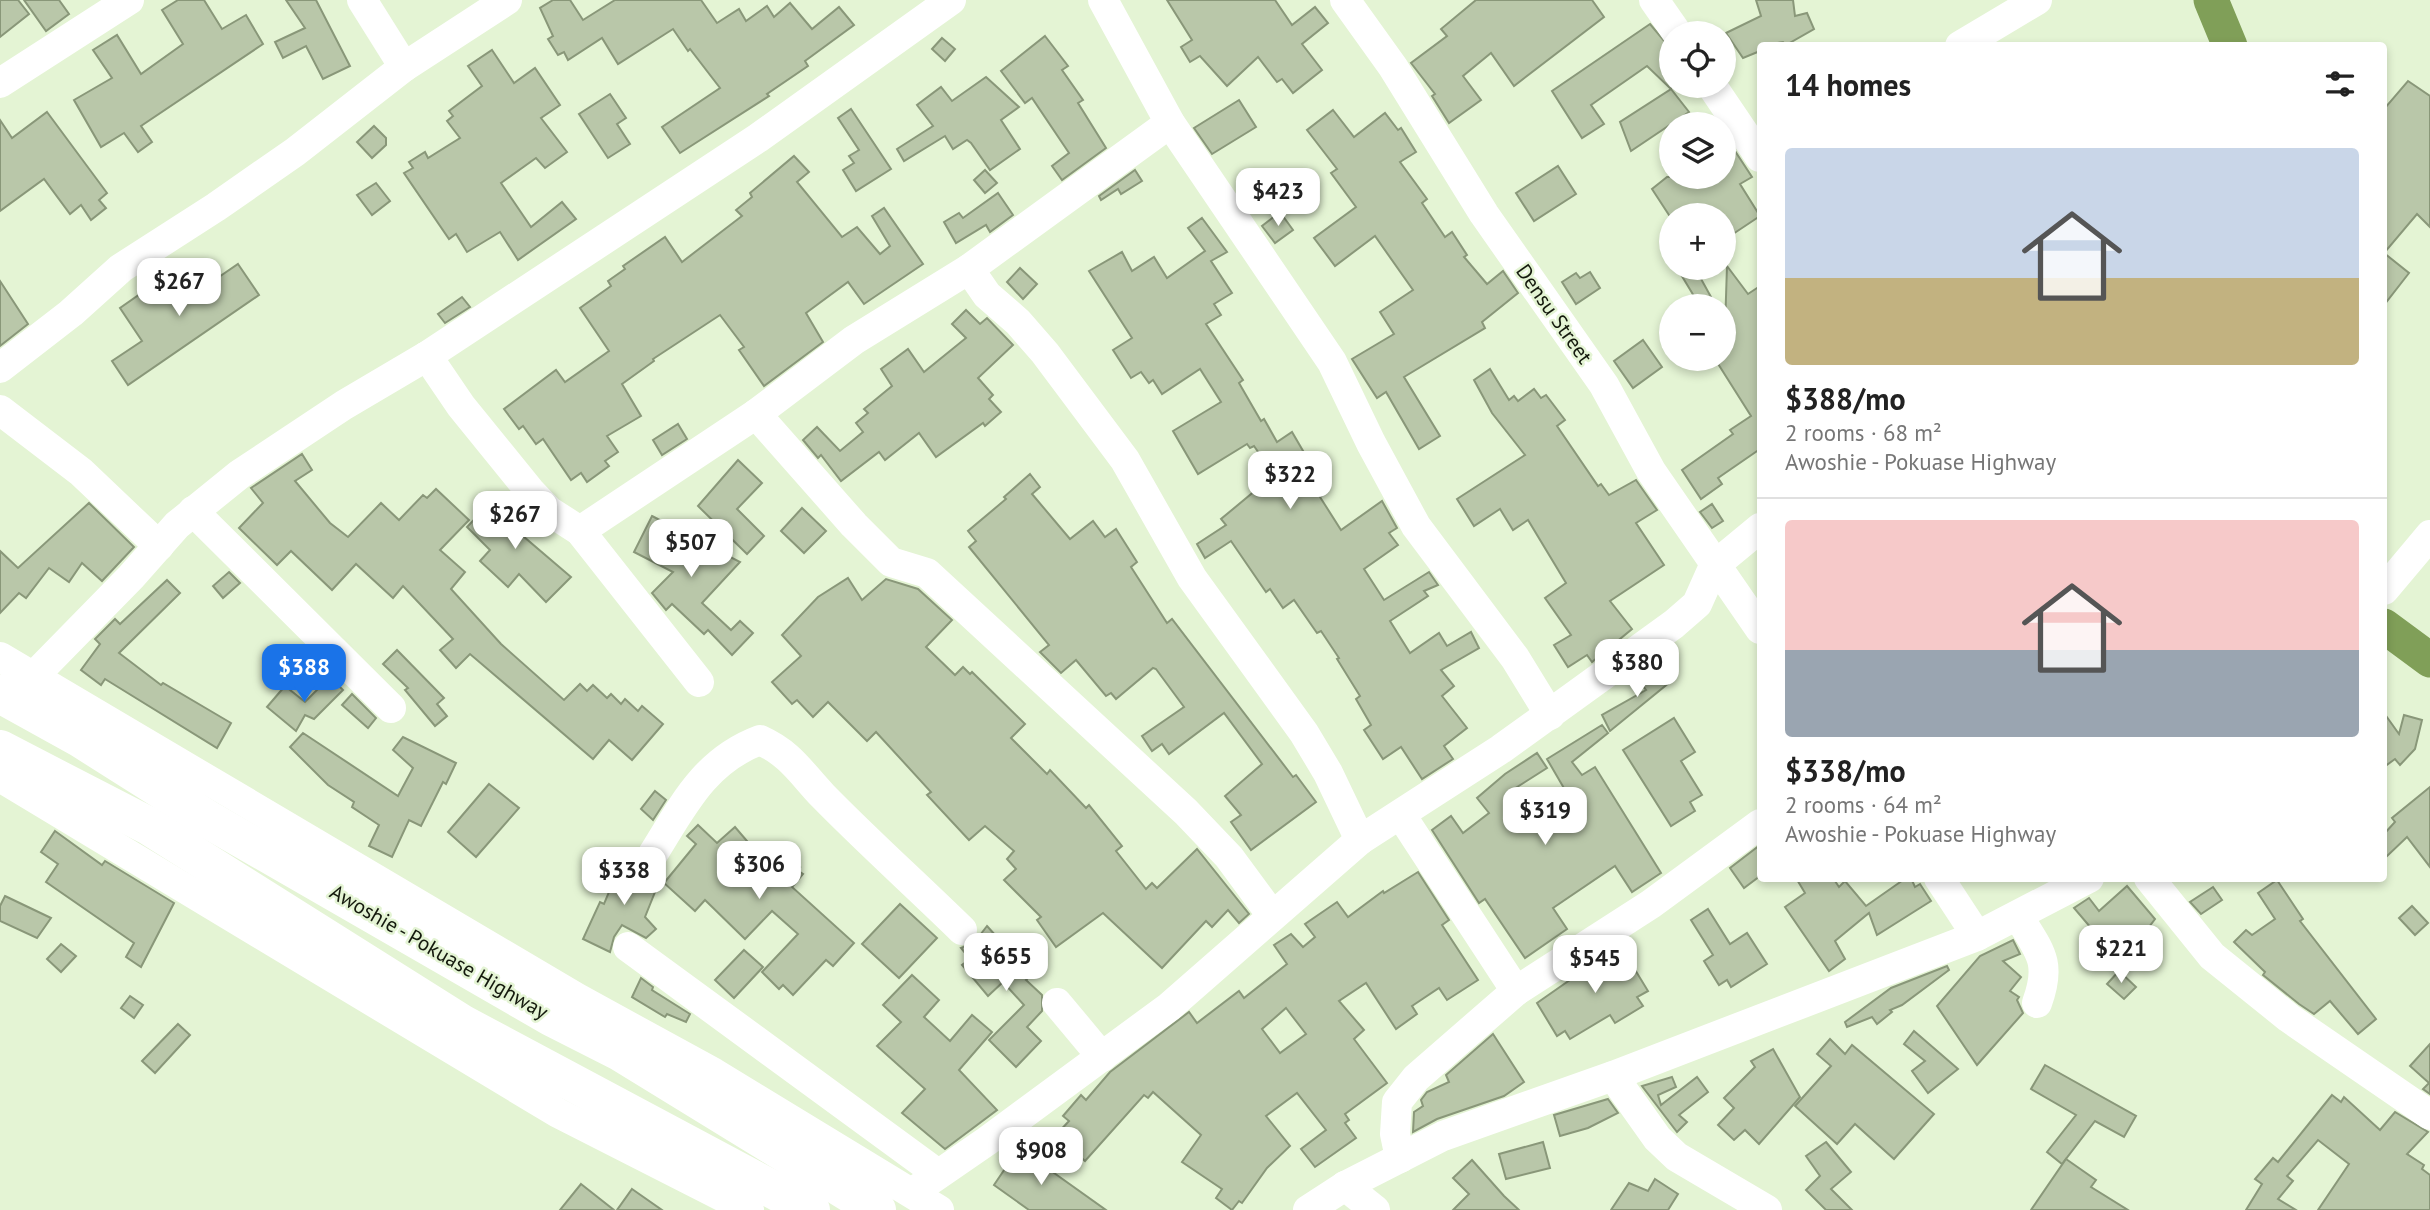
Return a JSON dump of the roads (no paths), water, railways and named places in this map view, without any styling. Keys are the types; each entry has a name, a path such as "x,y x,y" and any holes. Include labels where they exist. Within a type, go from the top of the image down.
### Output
{"main road":[{"name":"Awoshie - Pokuase Highway","path":"0,694 394,927 551,1017 620,1052 877,1210"},
{"path":"0,749 66,780 147,825 463,1024 811,1210"},
{"path":"374,969 394,927"}],"street":[{"path":"0,83 129,0"},
{"path":"362,0 404,68"},
{"path":"0,368 71,313 121,268 295,152 404,68 507,0"},
{"path":"35,675 193,511 240,474 333,412 427,356 758,138 951,0"},
{"path":"1103,0 1170,123 1332,362 1371,443 1416,526 1515,658 1550,715"},
{"name":"Densu Street","path":"1345,0 1393,68 1484,214 1604,385 1651,471 1757,625"},
{"path":"1967,42 2037,0"},
{"path":"1655,1 1669,21"},
{"path":"1720,98 1757,153"},
{"path":"580,531 755,414 854,340 969,270 1170,123"},
{"path":"969,270 987,295 1018,322 1045,353 1125,460 1192,578 1304,733 1328,773 1360,840"},
{"path":"427,356 461,406 530,491 549,511 580,531 649,623 699,682"},
{"path":"0,410 80,472 159,546"},
{"path":"755,414 854,525 891,562 927,573 1186,812 1229,857 1271,914"},
{"path":"193,511 391,708"},
{"path":"913,1192 1169,1007 1271,914 1360,840 1550,715 1624,662 1697,604 1714,566 1757,530"},
{"path":"2387,586 2430,535"},
{"path":"0,657 35,675 222,791 577,998 714,1073 939,1210"},
{"path":"653,854 698,782 743,746 760,740 775,747 802,768 821,794 962,930"},
{"path":"0,777 558,1113 749,1210"},
{"path":"1401,815 1516,991"},
{"path":"1400,1158 1395,1119 1397,1102 1404,1091 1488,1012 1651,904 1757,826"},
{"path":"1942,882 1978,936"},
{"path":"1308,1210 1345,1186 1443,1136 1613,1076 1978,936 2082,882"},
{"path":"2152,882 2212,956 2289,1018 2430,1115"},
{"path":"2018,916 2043,956 2046,969 2037,1003"},
{"path":"628,947 938,1174"},
{"path":"1057,1003 1102,1057"},
{"path":"1613,1076 1657,1138 1677,1157 1767,1210"},
{"path":"1345,1186 1375,1210"}],"waterway":[{"path":"2211,0 2228,42"},
{"path":"2387,628 2430,660"}]}
